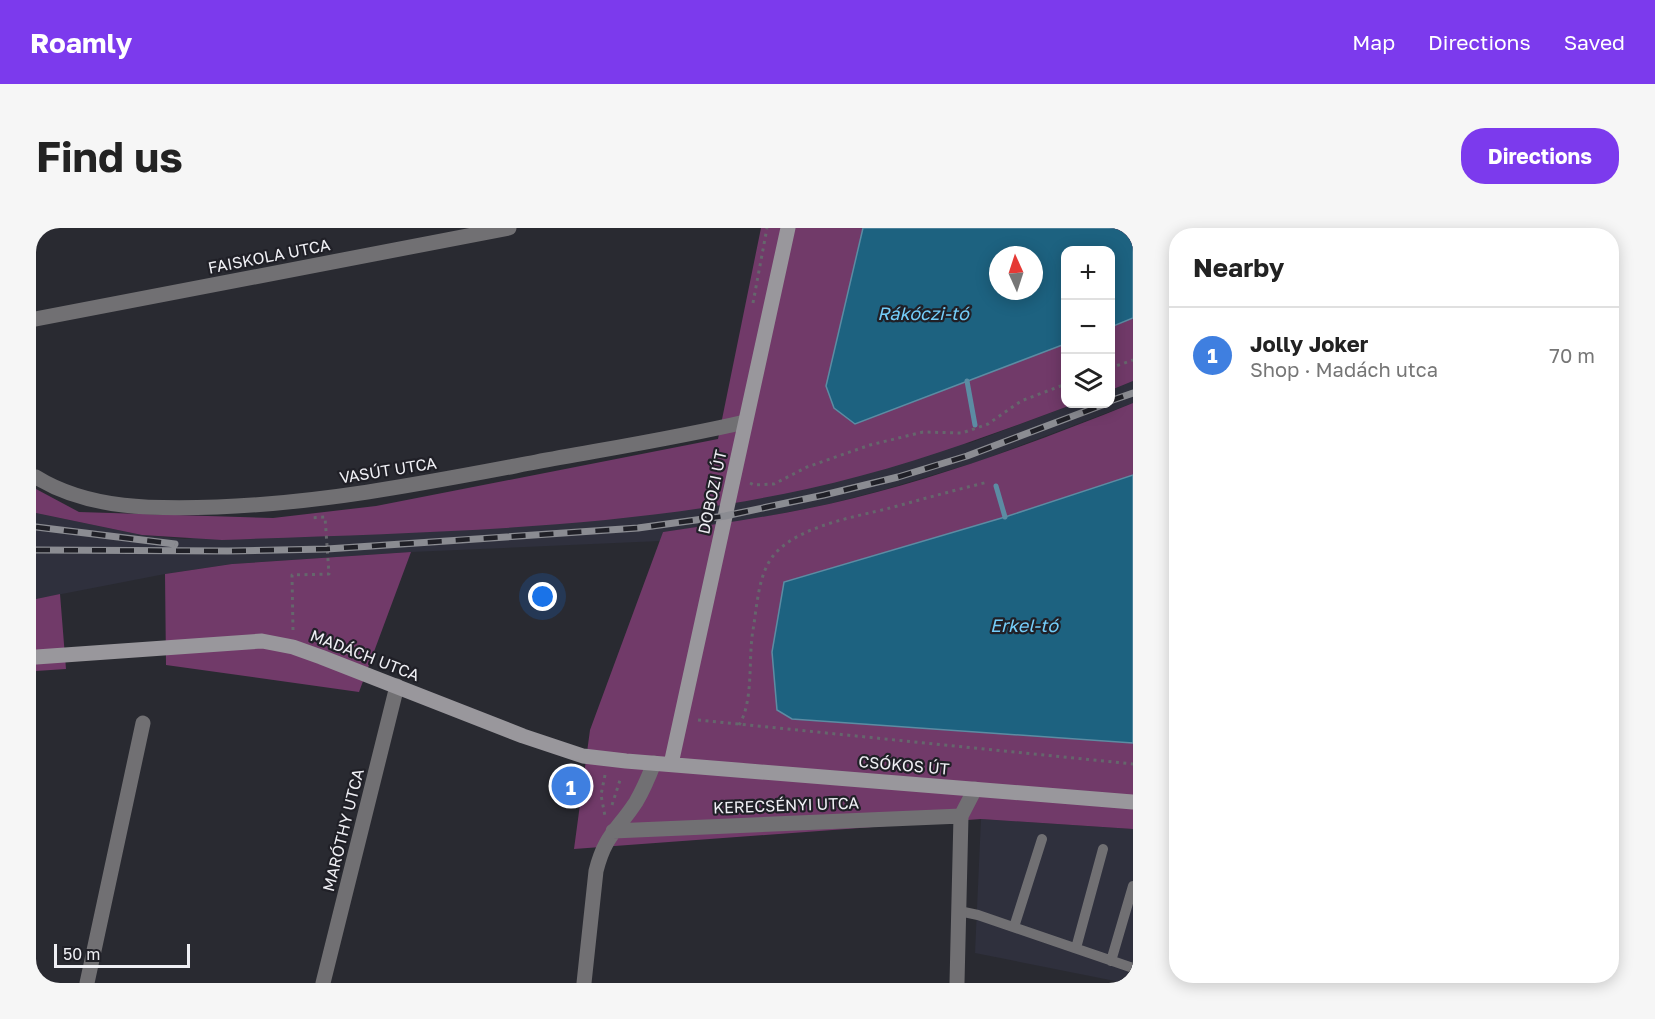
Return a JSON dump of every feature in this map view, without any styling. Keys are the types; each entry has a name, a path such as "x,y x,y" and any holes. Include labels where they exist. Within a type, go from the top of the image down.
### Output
{"main road":[{"name":"DOBOZI ÚT","path":"671,764 788,228"},
{"name":"MADÁCH UTCA","path":"36,657 254,641 293,647 523,736 583,756 671,764"},
{"name":"CSÓKOS ÚT","path":"671,764 1133,802"}],"street":[{"name":"FAISKOLA UTCA","path":"36,319 509,228"},
{"name":"VASÚT UTCA","path":"36,477 50,486 74,495 132,506 179,508 303,502 390,490 746,422"},
{"name":"MARÓTHY UTCA","path":"323,983 397,686"},
{"path":"87,983 143,723"},
{"path":"584,983 596,871 600,854 609,826 636,801 654,763"},
{"path":"957,983 961,816 975,789"},
{"name":"KERECSÉNYI UTCA","path":"609,826 961,816"}],"lane":[{"path":"1014,927 1042,838"},
{"path":"1076,948 1103,849"},
{"path":"1111,961 1133,886"},
{"path":"959,911 978,915 1133,969"}],"path":[{"path":"1115,366 1133,360"},
{"path":"734,476 754,484 774,484 807,467 870,445 923,432 962,433 988,424 1021,401 1061,386"},
{"path":"739,725 747,705 752,633 765,569 786,543 827,525 988,482"},
{"path":"293,647 292,575 329,574 325,517 305,518 303,502"},
{"path":"682,719 1133,764"},
{"path":"609,826 626,761"}],"shaded area":[{"path":"761,228 1133,228 1133,381 1115,388 1115,246 1061,246 1061,408 1063,408 942,451 841,481 735,503 662,514 589,521 369,535 222,540 142,535 36,513 36,489 79,512 273,518 376,506 718,439"},
{"path":"1133,381 1133,403 980,461 829,504 744,521 663,532 660,541 411,552 232,564 165,574 36,599 36,513 142,535 185,539 970,443 1063,408 1115,408 1115,388"},
{"path":"1133,403 1133,829 981,819 574,849 590,730 663,532 829,504 907,484 983,460"},
{"path":"411,552 359,692 166,665 165,574 232,564"},
{"path":"60,594 66,669 36,671 36,599"},
{"path":"981,819 1133,829 1133,983 975,953"}],"water":[{"name":"Rákóczi-tó","path":"863,228 1133,228 1133,318 1115,325 1115,246 1061,246 1061,346 855,424 834,408 826,386"},
{"name":"Erkel-tó","path":"1133,475 1133,743 792,719 777,710 772,652 784,582 1005,517"}],"waterway":[{"path":"967,381 975,425"},
{"path":"996,486 1005,517"}],"railway":[{"path":"1115,399 1133,393"},
{"path":"36,550 327,549 638,528 725,516 898,477 967,456 1094,408"},
{"path":"36,527 175,544"}],"place":[{"name":"Jolly Joker","path":"571,786"}]}
